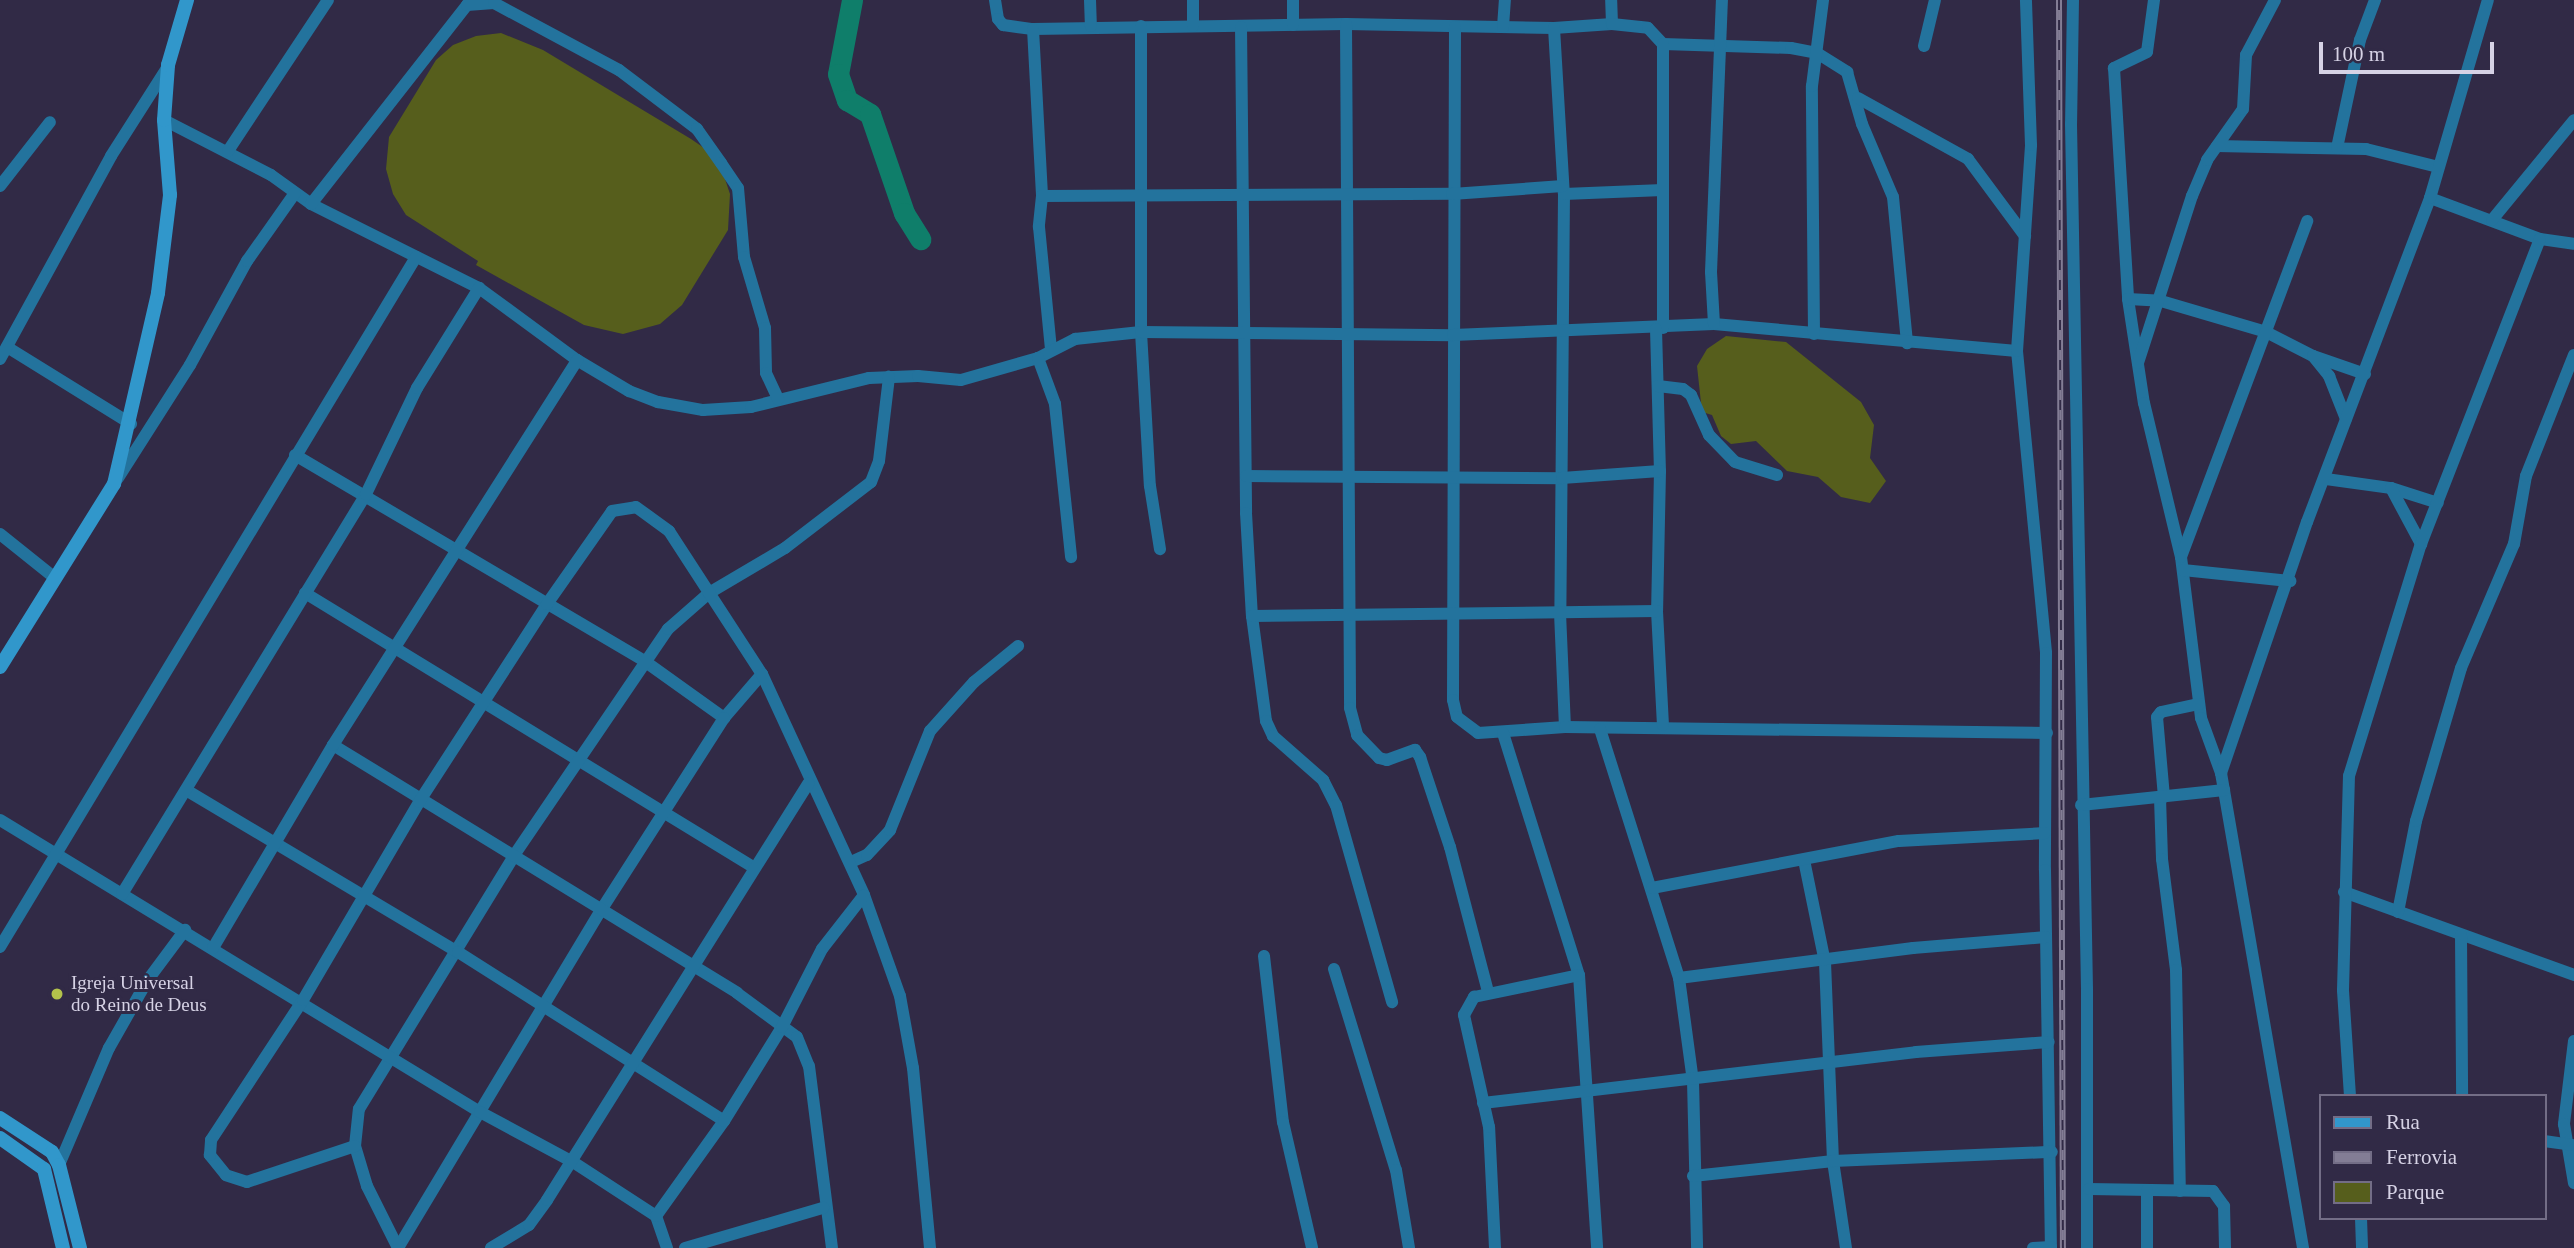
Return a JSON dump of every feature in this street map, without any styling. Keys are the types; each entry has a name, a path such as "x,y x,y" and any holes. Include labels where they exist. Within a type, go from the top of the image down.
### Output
{"street":[{"path":"114,484 131,424 158,293 168,207 164,120 168,65 187,0"},
{"path":"228,151 328,0"},
{"path":"995,0 1003,25 1033,29 1346,24 1555,28 1612,24 1648,28 1663,44 1657,611 1663,725"},
{"path":"1090,0 1091,26"},
{"path":"1192,0 1193,26"},
{"path":"1293,0 1293,25"},
{"path":"1503,27 1505,0"},
{"path":"1611,0 1612,24"},
{"path":"1714,324 1711,272 1723,46 1722,0"},
{"path":"1814,334 1812,86 1823,0"},
{"path":"1924,46 1935,0"},
{"path":"2026,0 2031,145 2017,351 2046,653 2046,937 2052,1152 2051,1247 2033,1248"},
{"path":"2073,0 2071,124 2089,1189 2087,1248"},
{"path":"2154,0 2147,52 2114,68 2128,299 2138,363 2182,564 2199,704 2221,773 2302,1248"},
{"path":"2138,363 2161,301 2192,196 2217,146 2243,109 2246,55 2275,0"},
{"path":"2337,148 2360,40 2375,0"},
{"path":"2221,773 2290,581 2307,522 2326,478 2430,198 2488,0"},
{"path":"311,204 467,5 495,3 619,69 697,129 738,188 744,257 765,328 766,373 778,399"},
{"path":"1346,24 1350,334 1347,681 1357,735 1378,758 1387,760 1415,750 1420,757 1450,847 1488,992"},
{"path":"1141,26 1138,196 1141,332 1150,486 1160,550"},
{"path":"1241,26 1246,476 1252,617 1266,721 1273,736 1323,780 1336,805 1392,1002"},
{"path":"1455,27 1452,194 1456,614 1452,690 1457,717 1478,733 1565,727 1600,729 1663,725 1821,732 2047,733"},
{"path":"1555,28 1564,190 1560,613 1565,727"},
{"path":"1033,29 1042,196 1039,227 1051,350"},
{"path":"1663,44 1791,48 1817,53 1847,72 1858,98 1862,124 1893,197 1907,343"},
{"path":"0,359 111,156 168,65"},
{"path":"1858,98 1968,159 2025,236"},
{"path":"164,120 228,151 311,204 479,289 577,360 629,391 658,402 703,410 751,407 889,377 961,380 1038,358 1075,339 1141,332 1244,336 1453,335 1714,324 2017,351"},
{"path":"2492,220 2574,120"},
{"path":"0,186 51,122"},
{"path":"2217,146 2366,149 2438,167"},
{"path":"1042,196 1663,190"},
{"path":"0,667 190,365 247,261 295,193"},
{"path":"2430,198 2540,239 2574,243"},
{"path":"2182,564 2307,221"},
{"path":"2350,1094 2343,990 2348,776 2421,544 2540,239"},
{"path":"0,947 416,257"},
{"path":"122,894 366,494 417,387 479,289"},
{"path":"2128,299 2161,301 2266,332 2313,356 2365,374"},
{"path":"7,347 131,424"},
{"path":"2399,912 2416,821 2461,668 2514,544 2526,476 2574,355"},
{"path":"2313,356 2329,376 2346,419"},
{"path":"1038,358 1055,404 1071,557"},
{"path":"213,947 333,745 577,360"},
{"path":"762,674 724,718 601,910 398,1248 367,1186 355,1146 359,1109 458,953 515,854 581,759 643,660 668,629 709,593 785,548 871,482 879,461 889,377"},
{"path":"1658,386 1684,389 1691,395 1709,435 1735,461 1777,475"},
{"path":"295,455 366,494 457,551 643,660 724,718"},
{"path":"1246,476 1562,478 1660,471"},
{"path":"2326,478 2391,488 2438,503"},
{"path":"2391,488 2421,544"},
{"path":"355,1146 247,1182 226,1175 210,1155 211,1140 303,1000 419,802 547,604 612,511 624,507 636,508 669,531 762,674 791,732 809,783 851,862 900,996 913,1068 930,1248"},
{"path":"0,534 55,578"},
{"path":"2182,564 2290,581"},
{"path":"305,593 483,703 581,759 663,813 753,867"},
{"path":"1252,617 1657,611"},
{"path":"851,862 867,855 890,830 930,731 974,682 1018,646"},
{"path":"2180,1191 2176,970 2162,859 2162,798 2157,717 2161,712 2199,704"},
{"path":"1600,729 1679,978 1693,1081 1693,1176 1698,1248"},
{"path":"1503,733 1579,975 1589,1089 1597,1248"},
{"path":"333,745 419,802 515,854 695,967 797,1037 809,1066 824,1208 832,1248"},
{"path":"491,1248 529,1225 573,1162 695,967 753,867 809,783"},
{"path":"186,790 362,899 458,953 632,1066 724,1121"},
{"path":"2081,805 2224,790"},
{"path":"0,820 303,1000 480,1112 573,1162 656,1216 667,1248"},
{"path":"1651,888 1899,841 2045,833"},
{"path":"1804,860 1825,962 1833,1161 1846,1248"},
{"path":"2344,892 2574,975"},
{"path":"656,1216 724,1121 782,1027 822,949 864,895"},
{"path":"59,1165 109,1048 147,981 185,930"},
{"path":"2461,935 2462,1094"},
{"path":"1679,978 1825,962 1913,948 2046,937"},
{"path":"1264,957 1283,1122 1312,1248"},
{"path":"1334,968 1396,1170 1409,1248"},
{"path":"1495,1248 1494,1168 1464,1015 1468,1002 1488,992 1579,975"},
{"path":"2574,1041 2570,1146 2574,1183"},
{"path":"1483,1103 1589,1089 1693,1081 1830,1063 2049,1042"},
{"path":"1,1121 52,1152 59,1165 80,1248"},
{"path":"0,1138 44,1169 63,1248"},
{"path":"2546,1141 2570,1146"},
{"path":"1693,1176 1833,1161 2052,1152"},
{"path":"2089,1189 2213,1191 2221,1197 2225,1248"},
{"path":"2147,1190 2147,1248"},
{"path":"685,1248 824,1208"},
{"path":"2361,1220 2362,1248"}],"green space":[{"path":"501,33 543,50 691,139 707,150 725,179 730,194 728,230 682,305 660,324 623,334 584,325 476,265 478,261 406,215 393,194 386,169 389,137 436,60 453,45 476,36"},
{"path":"1726,336 1786,342 1861,402 1874,425 1870,458 1886,481 1870,503 1841,497 1818,477 1787,471 1756,441 1731,444 1721,436 1712,415 1702,412 1697,366 1707,349"}],"waterway":[{"path":"852,0 838,74 847,100 870,114 904,213 920,239"}],"railway":[{"path":"2059,0 2063,1248"}],"place":[{"name":"Igreja Universal do Reino de Deus","path":"57,994"}]}
